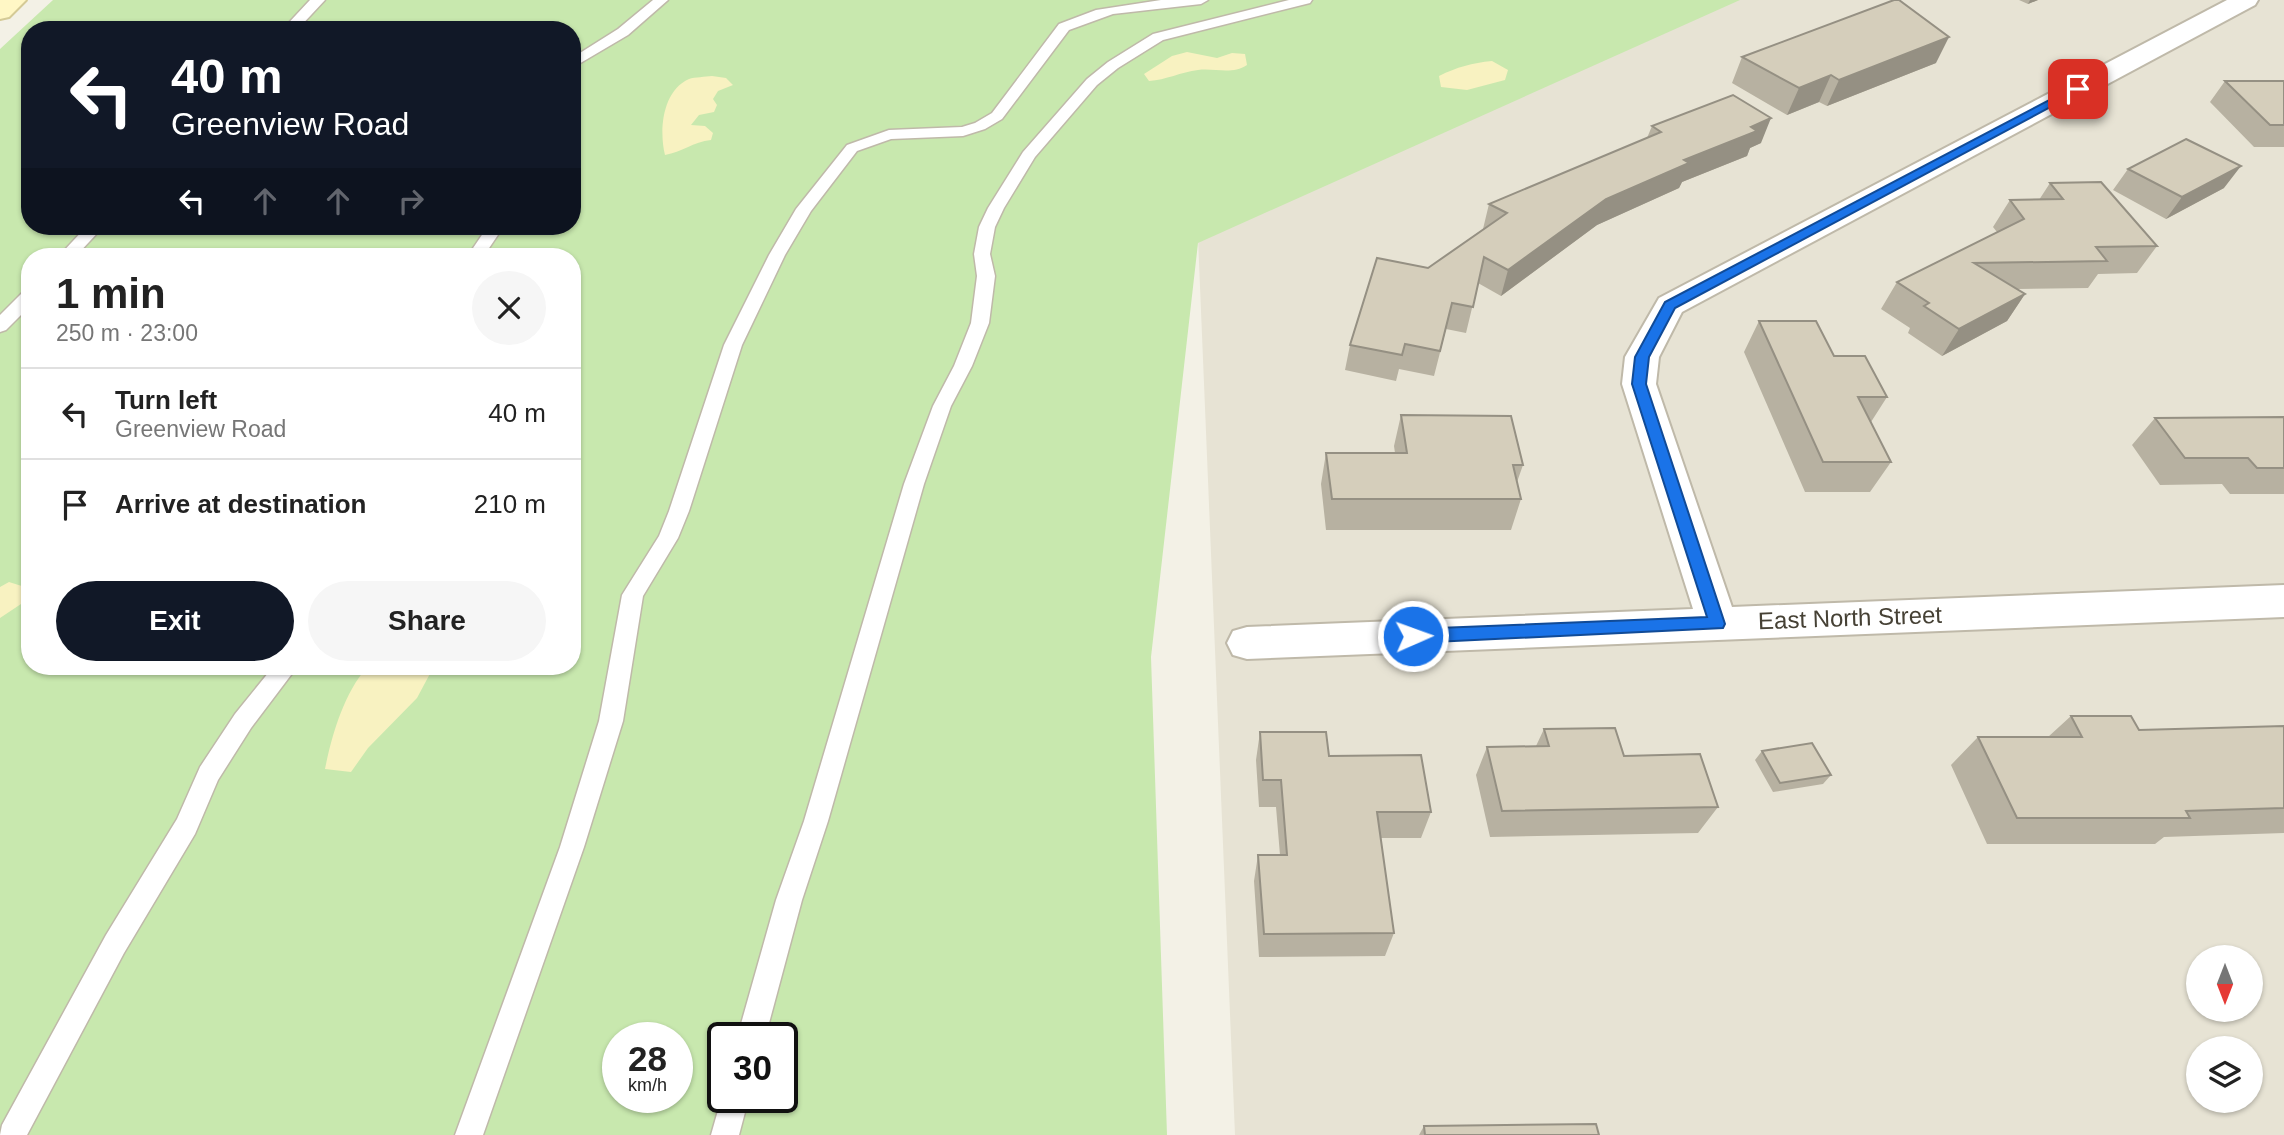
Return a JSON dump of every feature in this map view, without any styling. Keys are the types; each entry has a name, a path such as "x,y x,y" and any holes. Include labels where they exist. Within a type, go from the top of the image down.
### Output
{"main road":[{"path":"0,12 14,0"}],"street":[{"path":"1717,624 1639,384 1642,357 1670,305 2246,0"},
{"name":"East North Street","path":"1247,643 2284,601"}],"lane":[{"path":"298,21 318,0"},
{"path":"581,58 623,32 661,0"},
{"path":"1158,37 1305,0"},
{"path":"755,1022 789,900 816,821 914,484 942,406 963,366 980,323 986,276 982,254 987,226 1028,155 1072,103 1092,82 1114,65 1158,37 1195,1"},
{"path":"469,1135 572,847 611,721 633,595 668,538 679,511 710,408 733,345 777,255 804,209 852,148 889,135 963,131 980,126 997,116 1020,82 1064,27 1072,22 1096,14 1195,1"},
{"path":"75,248 87,235"},
{"path":"0,326 21,304"},
{"path":"12,1135 102,968 186,826 208,774 243,721 280,675"},
{"path":"725,1135 731,1113"}],"shaded area":[{"path":"1735,0 2284,0 2284,1135 1235,1135 1198,238"}],"green space":[{"path":"53,0 1740,0 1198,243 1151,657 1167,1135 0,1135 0,49 21,30 21,235 581,235 581,21 30,21"}],"sand":[{"path":"1187,52 1217,58 1232,53 1245,54 1247,65 1230,70 1192,71 1149,81 1144,74 1172,56"},
{"path":"1492,61 1508,70 1505,80 1467,90 1441,87 1439,76 1465,66"},
{"path":"712,76 726,78 733,85 718,91 713,99 717,105 714,112 699,115 691,125 705,126 713,133 711,140 665,155 663,124 673,93 689,79"},
{"path":"9,582 21,586 21,604 0,618 0,587"},
{"path":"361,675 429,675 417,698 368,748 351,772 325,769 340,715"}],"building":[{"path":"1899,0 1949,37 1839,80 1831,75 1799,88 1742,57"},
{"path":"2225,81 2284,81 2284,125 2270,125"},
{"path":"1733,95 1771,118 1751,127 1757,131 1684,160 1689,163 1606,199 1508,270 1484,257 1473,307 1452,303 1440,351 1405,344 1402,355 1350,345 1377,258 1428,268 1507,213 1489,204 1661,132 1652,126"},
{"path":"2186,139 2241,166 2182,197 2128,169"},
{"path":"2101,182 2157,246 2096,247 2107,261 1974,263 2025,294 1959,329 1924,306 1929,303 1897,282 2024,219 2010,200 2063,199 2050,183"},
{"path":"1759,321 1816,321 1834,356 1865,356 1887,397 1858,397 1891,462 1823,462"},
{"path":"1401,415 1511,416 1523,465 1513,465 1521,499 1332,499 1326,453 1407,453"},
{"path":"2284,417 2284,468 2257,468 2248,458 2185,458 2155,418"},
{"path":"2071,716 2131,716 2139,730 2284,726 2284,808 2186,811 2190,818 2017,818 1978,737 2082,737"},
{"path":"1615,728 1624,756 1700,754 1718,807 1502,811 1487,747 1549,746 1544,729"},
{"path":"1260,732 1326,732 1329,756 1421,755 1431,812 1377,812 1394,933 1264,934 1258,855 1287,855 1281,780 1263,780"},
{"path":"1812,743 1831,775 1780,783 1762,751"},
{"path":"1596,1124 1599,1135 1425,1135 1424,1126"}],"route":[{"path":"1413,636 1717,624 1639,384 1642,357 1670,305 2078,89"}]}
